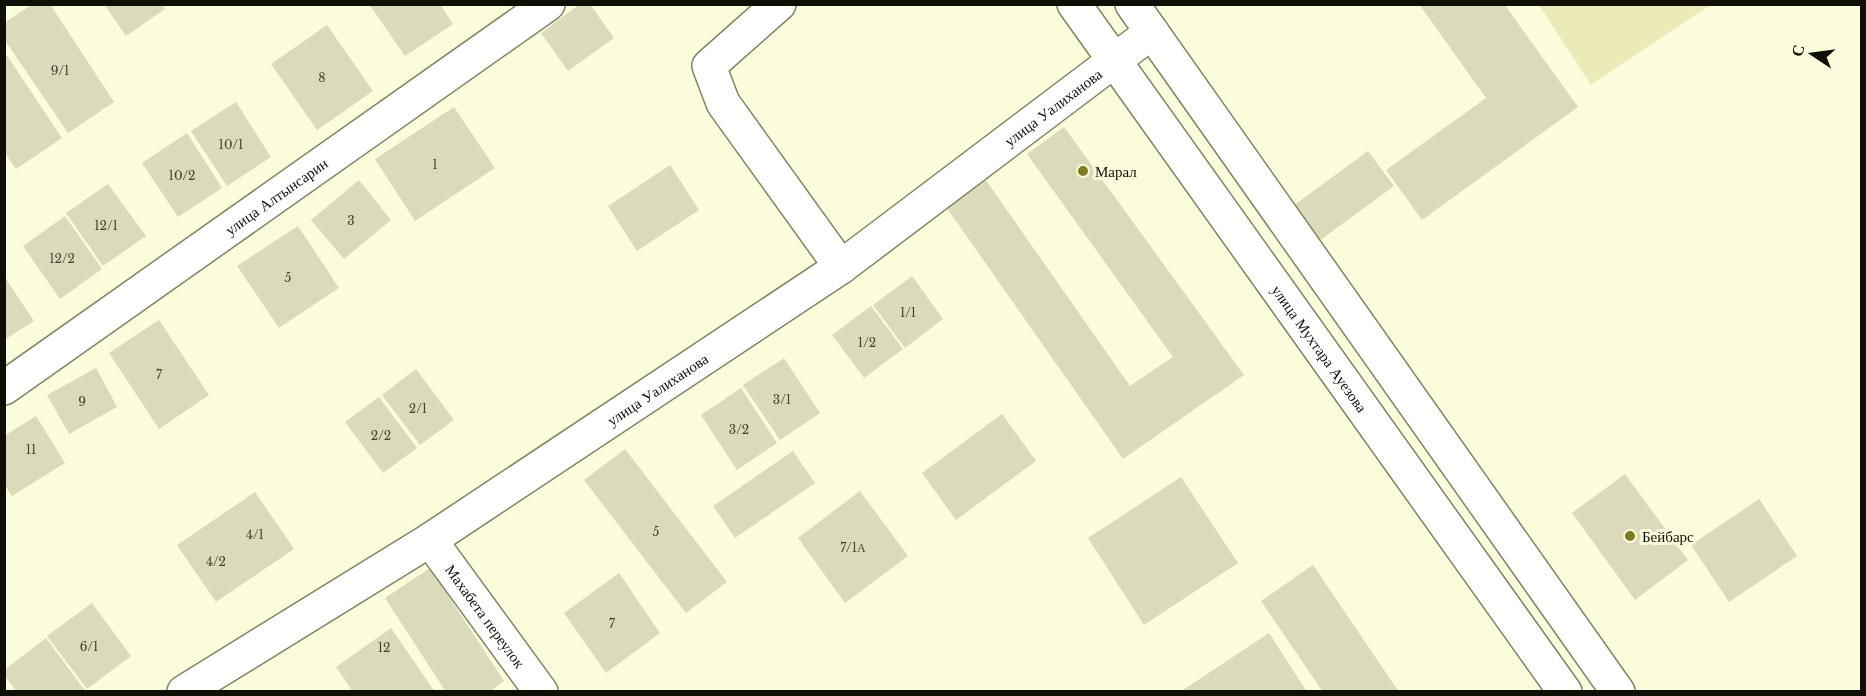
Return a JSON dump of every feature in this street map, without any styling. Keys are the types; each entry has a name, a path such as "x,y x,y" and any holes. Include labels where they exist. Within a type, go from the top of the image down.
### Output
{"street":[{"name":"улица Алтынсарин","path":"4,388 548,4"},
{"path":"779,4 709,66 723,103 841,267"},
{"name":"улица Мухтара Ауезова","path":"1074,4 1565,692"},
{"path":"1132,4 1618,692"},
{"name":"улица Уалиханова","path":"184,692 430,540 841,267 1152,32"},
{"name":"Махабета переулок","path":"430,540 541,692"}],"green space":[{"path":"1539,5 1711,5 1591,85"}],"building":[{"path":"33,4 50,4 114,102 68,133 4,39 4,23"},
{"path":"104,4 161,4 165,9 126,36"},
{"path":"369,4 440,4 453,24 405,56"},
{"path":"580,4 590,4 614,38 568,71 541,33"},
{"path":"1419,4 1504,4 1578,107 1422,220 1386,170 1486,98"},
{"path":"327,25 373,91 317,130 271,64"},
{"path":"4,51 62,138 16,169 4,152"},
{"path":"236,102 271,157 227,186 191,131"},
{"path":"454,107 495,168 415,221 375,159"},
{"path":"1064,127 1244,375 1123,459 944,204 983,176 1130,386 1173,357 1027,154"},
{"path":"187,133 222,188 178,217 142,163"},
{"path":"1368,151 1394,186 1319,241 1293,206"},
{"path":"670,165 699,210 637,251 608,206"},
{"path":"359,180 391,220 344,259 311,220"},
{"path":"108,184 146,236 103,266 66,213"},
{"path":"65,216 102,269 60,299 23,246"},
{"path":"298,226 339,288 279,328 237,266"},
{"path":"4,276 34,321 4,340"},
{"path":"912,276 943,319 905,348 873,305"},
{"path":"871,306 903,349 864,378 832,335"},
{"path":"159,320 209,395 159,429 109,353"},
{"path":"784,358 820,413 780,440 743,385"},
{"path":"96,368 117,407 69,434 47,395"},
{"path":"416,369 454,420 420,445 382,395"},
{"path":"741,388 777,443 737,470 701,415"},
{"path":"379,397 417,448 383,473 345,422"},
{"path":"1002,414 1036,461 956,520 922,473"},
{"path":"36,416 65,463 12,496 4,484 4,436"},
{"path":"625,449 727,582 686,613 584,480"},
{"path":"793,451 815,483 735,538 713,506"},
{"name":"Бейбарс","path":"1625,474 1688,560 1635,600 1572,513"},
{"path":"1181,477 1238,563 1144,625 1088,538"},
{"path":"860,491 908,556 845,603 798,538"},
{"path":"255,492 294,549 216,602 177,545"},
{"path":"1759,499 1797,556 1729,602 1691,545"},
{"path":"1313,565 1399,692 1323,692 1261,601"},
{"path":"430,568 504,681 489,692 446,692 385,598"},
{"path":"619,573 660,633 606,673 564,613"},
{"path":"92,603 131,656 87,689 47,636"},
{"path":"391,628 435,692 353,692 336,667"},
{"path":"1269,633 1307,692 1180,692"},
{"path":"46,638 86,692 17,692 4,675 4,670"}],"place":[{"name":"Марал","path":"1083,171"},
{"name":"Бейбарс","path":"1630,536"}]}
